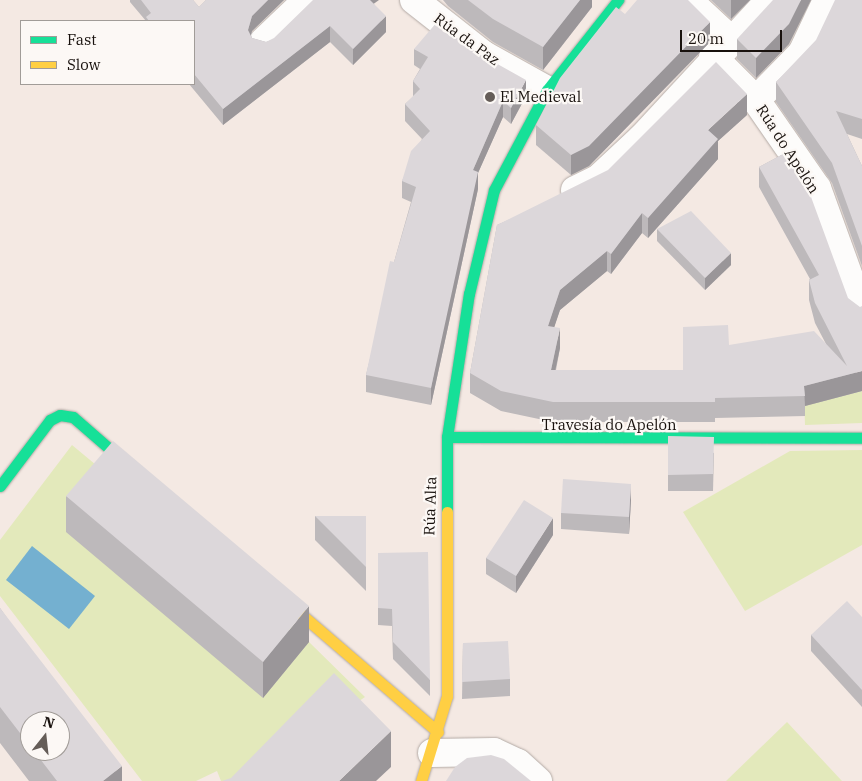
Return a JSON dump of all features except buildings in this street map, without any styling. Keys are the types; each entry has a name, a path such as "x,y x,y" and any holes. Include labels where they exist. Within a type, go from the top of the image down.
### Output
{"street":[{"path":"263,42 308,0"},
{"name":"Rúa da Paz","path":"414,0 484,55 547,90"},
{"name":"Rúa do Apelón","path":"688,0 817,188 861,306"},
{"path":"547,204 598,179 642,138 722,48 770,0"},
{"path":"756,100 802,53 826,0"},
{"name":"Rúa Alta","path":"421,781 435,743 447,696 444,557 447,437 469,294 486,232 494,190 547,90 610,3"},
{"path":"486,232 512,220"},
{"path":"0,486 50,420 60,415 73,417 148,482"},
{"name":"Travesía do Apelón","path":"447,437 862,438"},
{"path":"269,586 435,743 494,752 518,763 538,781"}],"green space":[{"path":"862,391 862,423 805,425 804,396 834,398"},
{"path":"72,445 309,642 365,697 242,781 221,781 217,771 196,781 142,781 0,596 0,540"},
{"path":"862,450 862,545 745,611 683,512 790,451"},
{"path":"787,722 842,781 726,781"}],"water":[{"path":"32,546 95,596 69,629 6,580"}],"traffic: fast":[{"path":"447,512 447,437 469,294 494,190 547,90 618,0"},
{"path":"0,486 50,420 60,415 73,417 136,472"},
{"path":"447,437 862,438"}],"traffic: slow":[{"path":"421,781 447,696 447,512"},
{"path":"281,597 438,732"}],"place":[{"name":"El Medieval","path":"490,97"}]}
